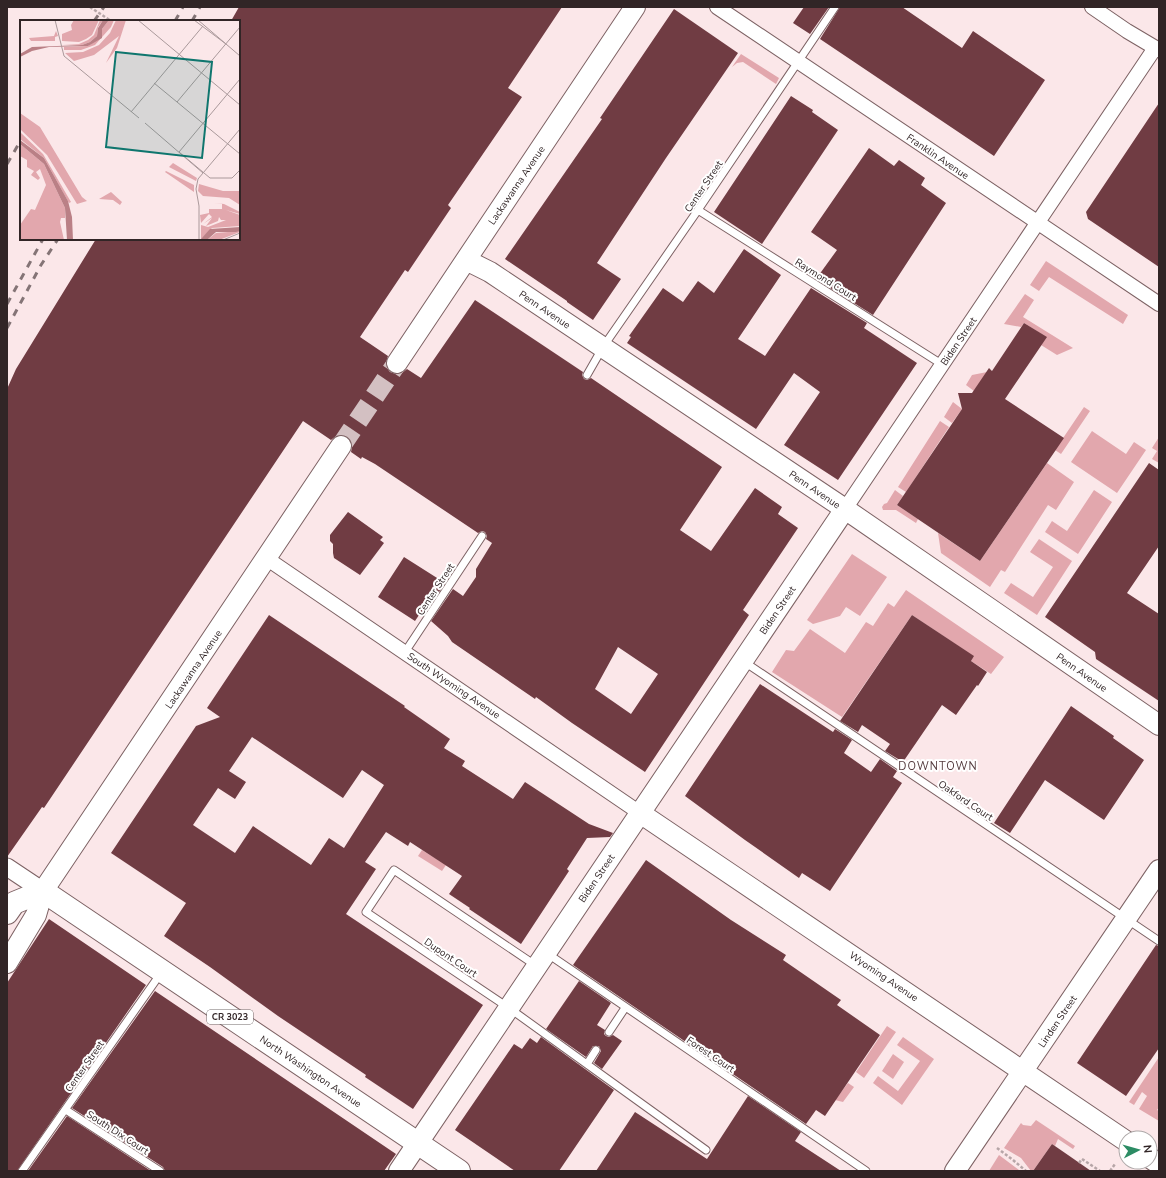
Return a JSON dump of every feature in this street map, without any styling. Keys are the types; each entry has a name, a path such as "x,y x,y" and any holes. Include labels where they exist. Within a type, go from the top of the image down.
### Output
{"main road":[{"name":"Lackawanna Avenue","path":"398,363 635,7"},
{"name":"Penn Avenue","path":"466,260 490,272 845,509 1159,725"},
{"name":"Lackawanna Avenue","path":"7,963 36,915 44,891 341,446"},
{"name":"Biden Street","path":"399,1171 845,509"},
{"name":"Wyoming Avenue","path":"640,813 1118,1136"},
{"name":"Linden Street","path":"955,1171 1159,870"},
{"path":"7,913 14,903 44,891"},
{"name":"North Washington Avenue","path":"44,891 459,1171"}],"street":[{"name":"Franklin Avenue","path":"718,7 1159,304"},
{"path":"1092,7 1157,49"},
{"name":"Biden Street","path":"845,509 1157,49"},
{"name":"South Wyoming Avenue","path":"266,558 406,652 640,813"},
{"path":"7,867 44,891"}],"lane":[{"name":"Center Street","path":"587,375 603,347 698,210 835,7"},
{"name":"Raymond Court","path":"698,210 943,365"},
{"name":"Center Street","path":"406,652 482,536"},
{"name":"Oakford Court","path":"743,661 1159,941"},
{"name":"Dupont Court","path":"541,960 394,870 366,912 509,1008 706,1150"},
{"name":"Forest Court","path":"541,960 625,1008 866,1171"},
{"name":"Center Street","path":"22,1171 162,971"},
{"path":"609,1032 625,1008"},
{"path":"587,1064 596,1050"},
{"name":"South Dix Court","path":"66,1110 160,1171"}],"path":[{"path":"90,7 110,20"},
{"path":"996,1148 1026,1171"},
{"path":"1079,1163 1082,1159 1100,1171"},
{"path":"1110,1171 1115,1164"}],"shaded area":[{"path":"741,54 779,78 776,84 743,62 737,63 732,67"},
{"path":"1046,261 1128,315 1123,324 1049,277 1039,291 1030,285"},
{"path":"1025,294 1034,300 1023,317 1073,348 1057,355 1041,345 1046,337 1024,323 1021,327 1004,324"},
{"path":"987,372 974,391 966,385 972,375"},
{"path":"953,402 962,409 952,423 944,417"},
{"path":"1084,407 1090,411 1061,454 1055,450"},
{"path":"940,421 949,427 906,492 898,487"},
{"path":"1092,431 1126,454 1134,442 1146,450 1117,493 1071,462"},
{"path":"1159,437 1159,463 1152,459 1157,451 1152,448"},
{"path":"1047,463 1074,482 1056,510 1048,505 1005,572 1001,570 990,587 941,553 938,533 980,561"},
{"path":"895,490 903,496 897,505 918,519 916,523 896,510 883,510 882,507 887,503"},
{"path":"1094,490 1112,502 1078,554 1045,532 1052,521 1067,531"},
{"path":"1039,539 1072,561 1037,615 1004,593 1011,583 1033,597 1053,567 1030,552"},
{"path":"852,554 887,577 860,616 846,607 840,616 813,624 807,620"},
{"path":"906,590 1004,657 991,674 971,661 973,656 912,615 842,717 772,672 786,650 794,651 810,629 845,653 866,622 873,626 888,603 894,607"},
{"path":"422,850 446,865 442,871 418,856"},
{"path":"887,1026 896,1032 864,1078 856,1072"},
{"path":"903,1037 934,1059 902,1105 873,1083 878,1076 898,1091 920,1061 897,1045"},
{"path":"893,1054 904,1062 893,1079 882,1071"},
{"path":"1159,1057 1159,1107 1157,1110 1159,1111 1159,1121 1139,1109 1147,1096 1142,1092 1134,1105 1129,1102"},
{"path":"848,1083 854,1087 843,1102 835,1100"},
{"path":"1036,1120 1075,1146 1073,1149 1058,1139 1055,1146 1052,1144 1033,1171 1031,1171 1021,1158 1004,1148 1021,1123 1023,1125 1031,1126"},
{"path":"999,1155 1019,1170 1021,1171 989,1171"}],"building":[{"path":"239,7 562,7 508,88 522,97 448,205 451,208 408,272 405,270 360,337 388,356 386,363 390,372 396,374 402,373 407,369 421,378 475,300 583,372 582,375 584,379 587,380 591,378 722,467 680,530 711,551 755,488 782,507 778,514 798,528 743,610 749,615 645,772 536,697 535,699 452,642 448,636 431,621 453,589 463,596 476,577 476,569 492,543 486,539 487,536 485,532 482,531 478,533 375,464 362,457 361,459 351,452 351,441 347,436 336,436 331,440 303,421 44,808 42,807 7,857 7,389 16,369 95,240 240,240 240,20 232,20","holes":["618,647 658,674 631,714 595,689"]},
{"path":"804,7 829,7 810,34 793,23"},
{"path":"840,7 902,7 962,48 973,31 1045,80 994,156 820,39"},
{"path":"674,9 738,53 666,158 597,263 621,279 593,320 505,259 602,119 600,118"},
{"path":"791,96 813,110 812,112 838,130 762,244 714,212"},
{"path":"1159,103 1159,267 1088,219 1086,212"},
{"path":"869,148 894,166 899,160 925,178 921,185 946,203 873,315 816,279 837,250 811,232"},
{"path":"744,249 781,275 738,339 765,356 811,288 867,323 864,328 917,363 838,480 784,445 820,392 794,373 756,429 627,343 631,337 629,336 663,288 683,302 698,281 714,293"},
{"path":"1024,323 1047,337 1005,399 1064,438 980,561 897,505 962,409 958,393 972,393 989,368 992,371"},
{"path":"1149,463 1159,470 1159,546 1127,593 1159,614 1159,701 1096,659 1095,652 1045,617"},
{"path":"348,512 383,537 380,540 384,543 360,575 334,558 333,544 330,541 330,535"},
{"path":"404,557 445,583 424,615 421,612 415,621 378,597"},
{"path":"269,615 405,706 404,707 450,739 444,748 465,761 462,766 513,799 525,782 589,824 613,833 610,837 587,838 567,869 569,871 521,944 449,894 462,876 410,842 408,846 386,832 365,862 376,869 346,914 483,1005 413,1109 164,936 186,903 111,853 196,726 220,717 207,708","holes":["252,737 343,798 362,770 384,785 344,848 329,838 311,865 253,826 235,853 193,825 218,788 235,799 246,782 229,771"]},
{"path":"912,615 974,656 971,661 987,672 956,715 942,705 903,762 885,751 890,744 862,725 858,732 840,721"},
{"path":"760,684 833,732 835,729 852,740 844,753 871,772 880,759 897,771 893,777 902,783 830,891 802,873 799,878 685,796"},
{"path":"1071,706 1114,736 1113,738 1144,760 1104,820 1045,780 1010,833 994,823"},
{"path":"646,860 731,920 786,955 783,960 841,1000 837,1005 880,1035 825,1116 816,1110 806,1124 573,965"},
{"path":"49,919 146,985 17,1171 7,1171 7,983"},
{"path":"1156,945 1159,946 1159,1048 1126,1096 1077,1063"},
{"path":"579,981 611,1003 597,1025 605,1030 604,1034 606,1036 609,1037 613,1035 622,1041 602,1069 594,1063 601,1051 599,1046 593,1046 586,1057 546,1029"},
{"path":"155,991 396,1154 384,1171 165,1171 163,1167 72,1108"},
{"path":"541,1037 614,1090 559,1171 515,1171 455,1130 514,1044 522,1049 530,1038 537,1043"},
{"path":"748,1096 801,1132 795,1141 841,1171 596,1171 635,1112 707,1159"},
{"path":"67,1116 151,1171 28,1171"},
{"path":"1052,1144 1068,1155 1091,1171 1033,1171"}],"tunnel":[{"path":"341,446 397,363"}],"railway":[{"path":"95,20 104,7"},
{"path":"176,20 183,7"},
{"path":"193,20 200,7"},
{"path":"7,164 20,142"},
{"path":"7,304 42,240"},
{"path":"7,328 41,265 57,240"}],"district":[{"name":"DOWNTOWN","path":"938,766"}]}
